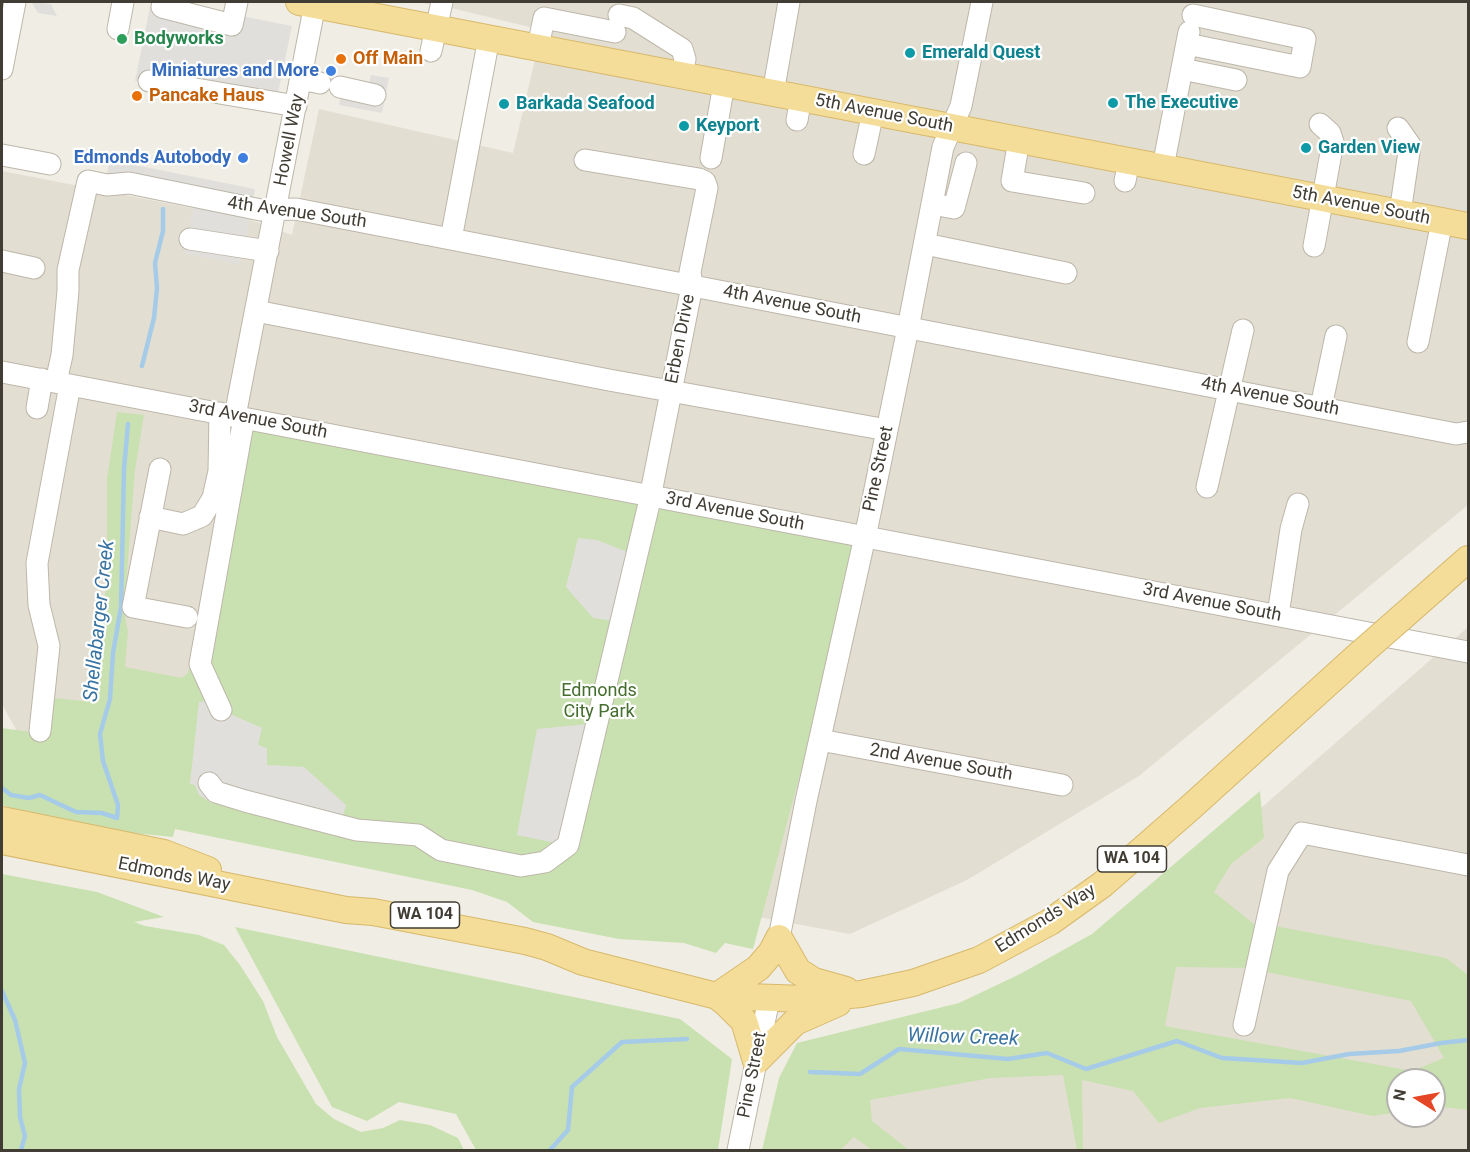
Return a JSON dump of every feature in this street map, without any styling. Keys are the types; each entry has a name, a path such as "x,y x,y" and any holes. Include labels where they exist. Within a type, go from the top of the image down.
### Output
{"main road":[{"name":"5th Avenue South","path":"307,3 434,40 489,38 773,93 799,109 873,112 1019,140 1127,171 1163,167 1468,226"},
{"name":"Edmonds Way","path":"2,841 346,910 374,925 543,962 583,962 717,996 806,999 861,994 913,983 979,960 1050,922 1103,884 1468,559"},
{"name":"WA 104","path":"2,820 164,853 213,872"},
{"name":"WA 104","path":"2,831 599,949 684,986"},
{"path":"779,938 798,970 814,981 861,994"},
{"path":"779,938 771,953 758,968 717,996 744,1021 756,1061 795,1022 861,994"}],"street":[{"path":"118,29 123,2"},
{"path":"163,2 162,7 232,25 237,2"},
{"path":"434,40 442,2"},
{"path":"773,93 789,2"},
{"name":"Pine Street","path":"779,938 909,328 943,147 961,106 982,2"},
{"name":"Howell Way","path":"233,415 296,106 320,83 307,3"},
{"path":"1163,167 1194,8 1305,39 1300,67 1187,44"},
{"path":"2,69 9,15"},
{"path":"610,61 618,16"},
{"path":"538,47 544,18 618,16 633,18 682,49 685,59 682,75"},
{"path":"451,239 489,38"},
{"path":"1182,69 1236,80"},
{"path":"149,81 296,106"},
{"path":"320,83 375,95"},
{"path":"711,158 724,84"},
{"path":"864,154 873,112"},
{"path":"1314,246 1333,142 1330,133 1320,124"},
{"path":"1398,128 1410,145 1400,213"},
{"path":"1019,140 1012,181 1084,193"},
{"path":"2,155 50,164"},
{"name":"Erben Drive","path":"209,783 216,792 357,830 418,835 441,850 521,866 545,862 568,845 650,495 692,286 690,273 707,188 705,182 699,179 585,160"},
{"path":"932,204 954,208 966,163"},
{"name":"4th Avenue South","path":"56,382 62,355 68,270 88,181 107,185 129,183 261,210 296,208 1462,433"},
{"path":"1418,342 1442,221"},
{"path":"190,239 268,251"},
{"path":"926,244 1066,273"},
{"path":"2,261 34,268"},
{"path":"256,311 887,430"},
{"path":"1207,487 1243,330"},
{"path":"1321,407 1336,336"},
{"name":"3rd Avenue South","path":"2,372 1468,652"},
{"path":"37,408 56,382"},
{"path":"40,731 49,646 39,605 37,563 56,382"},
{"path":"150,517 183,524 202,516 213,498 233,415"},
{"path":"221,710 200,664 233,415"},
{"path":"160,469 133,607 187,617"},
{"path":"1278,615 1291,529 1298,504"},
{"name":"2nd Avenue South","path":"820,740 1062,785"},
{"path":"1244,1025 1278,871 1302,833 1468,865"},
{"name":"Pine Street","path":"738,1150 769,999"}],"shaded area":[{"path":"151,2 171,2 292,26 276,102 135,81"},
{"path":"417,2 1468,2 1468,505 1139,776 967,880 850,934 46,785 2,704 2,171 248,219 292,235 319,109 513,153 542,30"},
{"path":"32,3 51,4 57,16 38,13"},
{"path":"371,75 389,78 382,113 339,105 344,83 368,88"},
{"path":"110,160 255,189 251,211 105,183"},
{"path":"195,202 251,214 240,265 184,253"},
{"path":"578,538 597,540 630,553 615,621 593,618 566,587"},
{"path":"1468,627 1468,1150 782,1150 1149,906"},
{"path":"207,701 221,710 262,728 258,745 267,748 267,765 304,767 346,805 338,834 210,802 199,795 195,785 190,784 199,702"},
{"path":"588,724 565,845 517,835 537,729"}],"green space":[{"name":"Edmonds City Park","path":"117,412 144,415 135,470 124,611 128,632 125,667 182,678 188,673 244,418 864,537 753,949 725,943 716,953 684,943 619,939 533,922 507,902 472,890 175,829 173,837 113,831 2,805 2,728 31,732 54,698 92,702 95,694 101,655 107,566 107,479"},
{"path":"1260,791 1264,838 1231,864 1214,892 1260,929 1252,968 1176,967 1165,1026 1396,1068 1386,1068 1386,1114 1373,1116 1290,1098 1200,1108 1159,1123 1133,1091 1082,1080 1083,1150 1077,1150 1063,1075 991,1078 870,1100 872,1121 909,1150 872,1150 854,1137 840,1150 762,1150 779,1078 797,1043 959,1003 1020,974 1092,934"},
{"path":"2,874 97,892 164,917 134,922 199,935 224,945 263,1001 277,1037 316,1104 334,1119 361,1132 383,1128 400,1120 430,1125 458,1138 464,1150 2,1150"},
{"path":"1269,925 1446,958 1468,975 1468,1110 1446,1107 1446,1068 1419,1068 1444,1058 1411,1001 1261,971"},
{"path":"235,927 680,1019 732,1059 718,1150 476,1150 456,1114 399,1102 367,1121 332,1107"}],"waterway":[{"name":"Shellabarger Creek","path":"142,366 154,318 157,288 155,263 163,231 163,209"},
{"name":"Shellabarger Creek","path":"2,788 11,795 29,798 40,795 76,812 102,813 117,818 118,805 103,761 100,734 110,699 113,653 121,607 124,469 128,424"},
{"path":"2,991 15,1020 25,1063 19,1089 20,1117 25,1136 21,1150"},
{"name":"Willow Creek","path":"550,1150 568,1130 572,1087 622,1042 687,1039"},
{"name":"Willow Creek","path":"810,1072 860,1074 899,1049 1008,1059 1047,1053 1086,1069 1177,1041 1222,1058 1302,1063 1349,1054 1399,1051 1468,1040"}],"place":[{"name":"Bodyworks","path":"122,39"},
{"name":"Emerald Quest","path":"910,53"},
{"name":"Off Main","path":"341,59"},
{"name":"Miniatures and More","path":"331,71"},
{"name":"Pancake Haus","path":"137,96"},
{"name":"The Executive","path":"1113,103"},
{"name":"Barkada Seafood","path":"504,104"},
{"name":"Keyport","path":"684,126"},
{"name":"Garden View","path":"1306,148"},
{"name":"Edmonds Autobody","path":"243,158"}]}
